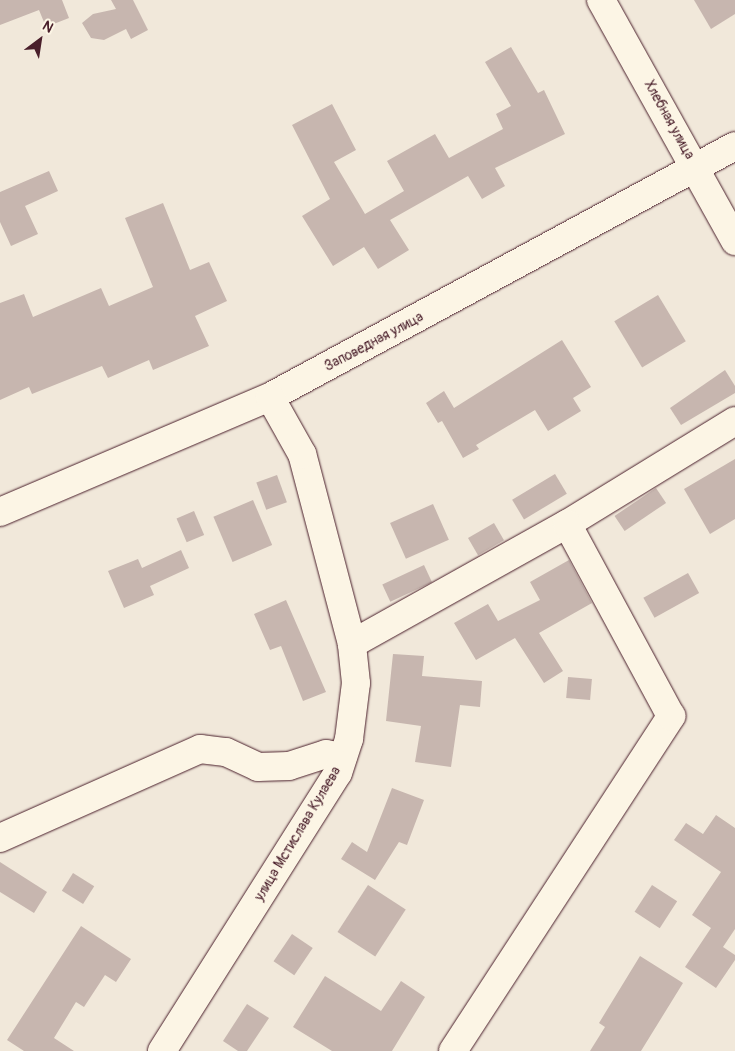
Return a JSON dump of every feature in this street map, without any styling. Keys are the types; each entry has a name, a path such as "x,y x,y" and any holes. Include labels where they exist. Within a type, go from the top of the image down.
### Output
{"street":[{"name":"Хлебная улица","path":"602,0 697,168 735,241"},
{"name":"Заповедная улица","path":"0,512 270,397 735,146"},
{"name":"улица Мстислава Кулаева","path":"162,1051 338,773 350,739 356,683 352,644 302,454 270,397"},
{"path":"352,644 567,524 735,421"},
{"path":"454,1051 672,716 567,524"},
{"path":"0,838 200,749 226,752 258,767 289,766 326,754 343,757"}],"building":[{"path":"0,0 62,0 69,18 46,27 39,10 0,25"},
{"path":"111,0 133,0 148,30 131,39 126,29 104,40 91,38 82,23 93,14 116,9"},
{"path":"694,0 735,0 735,14 711,29"},
{"path":"511,47 538,93 544,90 565,134 495,168 505,186 482,199 468,176 390,220 409,250 378,269 364,247 333,266 302,216 330,199 292,125 332,104 356,150 334,162 365,214 404,191 387,161 435,134 449,158 503,129 496,114 511,106 485,62"},
{"path":"49,171 58,191 25,206 38,234 11,246 0,222 0,192"},
{"path":"163,203 190,270 209,262 227,301 195,316 209,346 153,370 149,360 108,378 102,366 32,394 29,387 0,400 0,303 24,294 33,317 101,288 109,306 153,287 125,218"},
{"path":"658,295 686,341 642,368 614,321"},
{"path":"562,340 591,387 573,398 581,411 548,431 535,410 476,445 479,449 463,458 442,421 438,423 426,403 444,391 454,408"},
{"path":"725,370 735,386 735,393 681,425 670,408"},
{"path":"735,459 735,519 710,534 684,489"},
{"path":"555,474 567,494 524,519 512,500"},
{"path":"277,475 287,502 266,510 256,483"},
{"path":"656,488 666,503 625,531 615,516"},
{"path":"253,500 272,545 233,562 213,517"},
{"path":"433,504 449,540 406,559 390,523"},
{"path":"194,511 204,535 187,542 177,518"},
{"path":"494,523 504,540 478,555 468,538"},
{"path":"181,550 189,568 150,586 154,595 124,608 108,571 138,559 142,568"},
{"path":"569,560 592,603 539,633 563,671 544,683 515,638 476,660 454,623 488,604 498,621 540,600 530,582"},
{"path":"424,565 432,582 390,602 382,584"},
{"path":"688,573 699,593 655,618 643,598"},
{"path":"286,600 326,692 303,701 281,646 270,650 254,614"},
{"path":"393,654 424,656 422,676 482,681 480,707 460,705 451,767 415,762 421,726 386,721"},
{"path":"568,677 592,679 590,700 566,698"},
{"path":"392,788 424,800 407,845 399,842 375,880 341,859 352,842 367,852"},
{"path":"716,815 735,828 735,929 723,947 735,955 735,960 716,988 685,967 711,928 692,915 721,872 674,840 686,823 703,834"},
{"path":"0,862 47,892 34,913 0,892"},
{"path":"73,873 94,886 83,904 62,891"},
{"path":"368,885 406,910 375,956 338,932"},
{"path":"652,885 677,901 660,928 635,912"},
{"path":"81,926 131,959 116,982 105,975 84,1007 76,1002 54,1038 74,1051 24,1051 7,1040"},
{"path":"292,934 313,948 294,975 274,961"},
{"path":"640,956 683,983 641,1051 590,1051 605,1027 599,1023"},
{"path":"325,976 381,1011 401,981 425,997 392,1051 332,1051 293,1027"},
{"path":"247,1004 269,1018 247,1051 238,1051 223,1041"}]}
